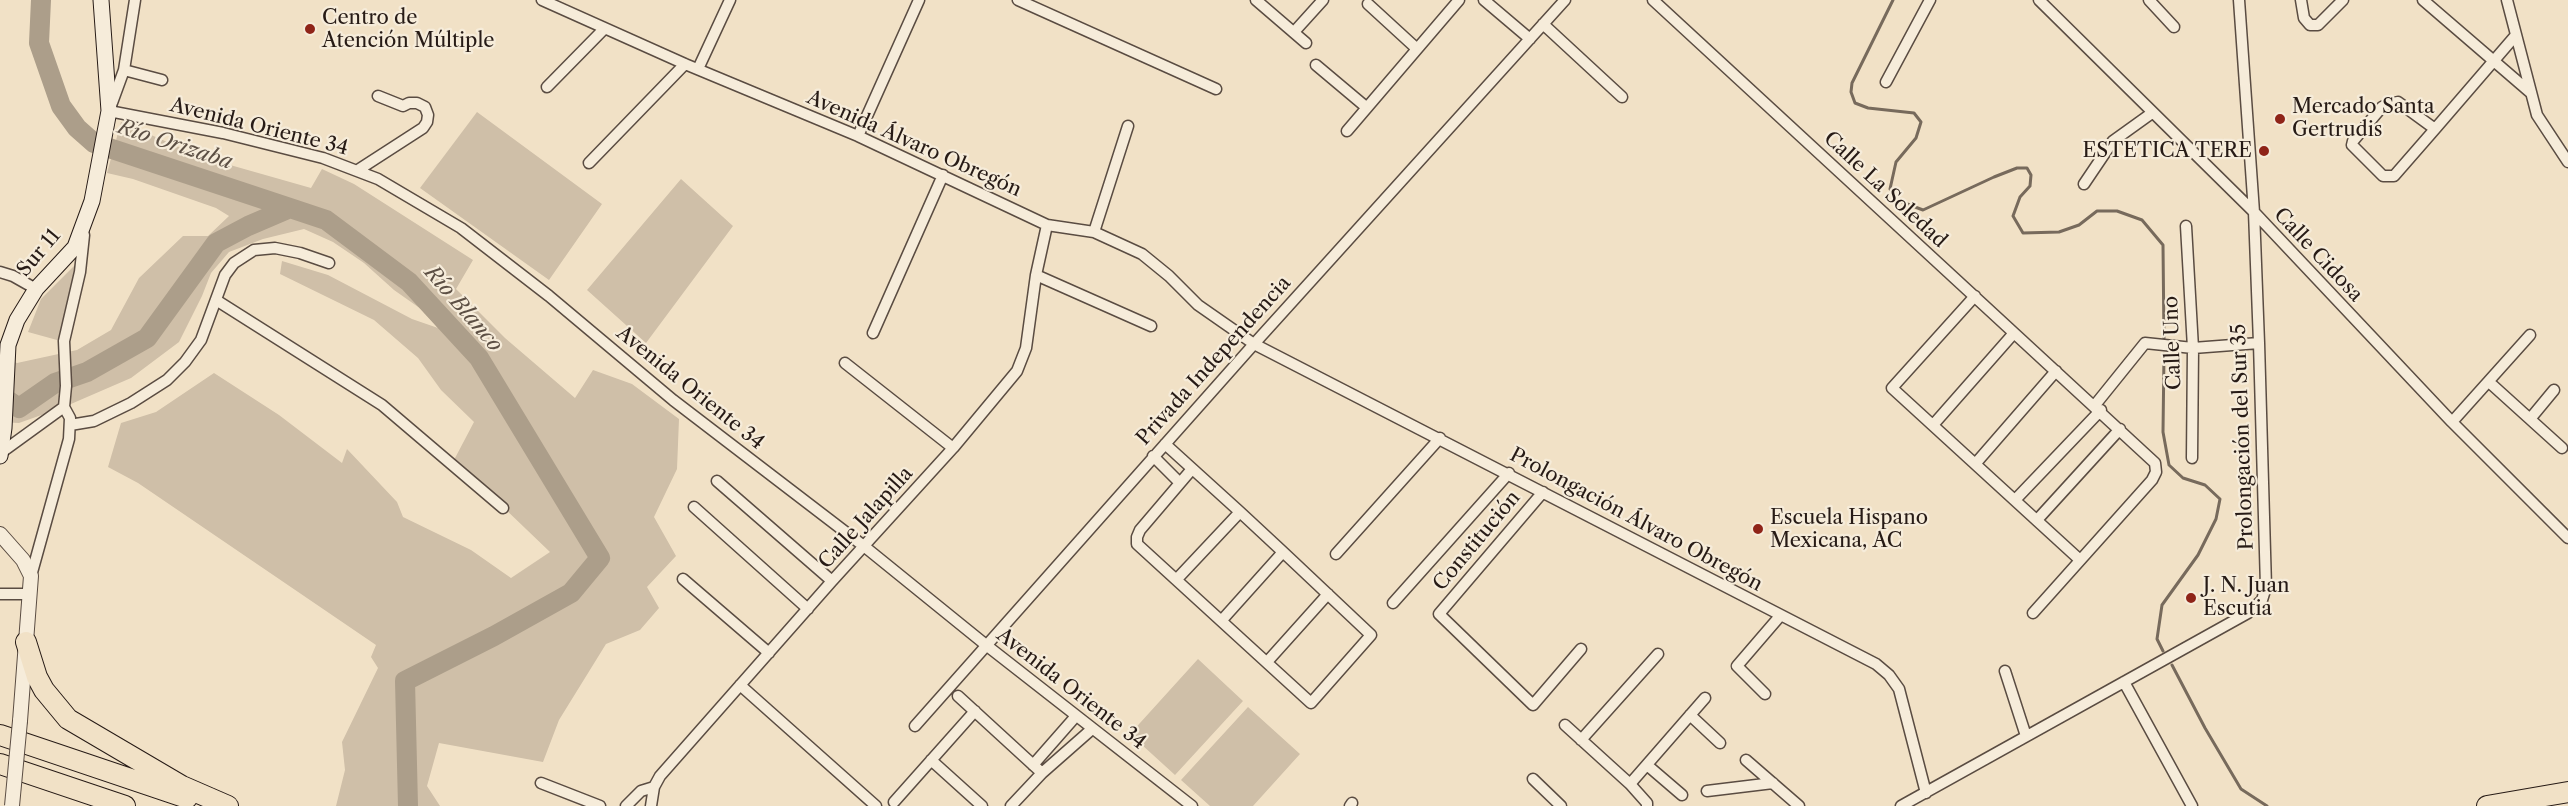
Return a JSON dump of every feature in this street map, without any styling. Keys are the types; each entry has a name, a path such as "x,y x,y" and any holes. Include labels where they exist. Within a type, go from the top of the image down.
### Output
{"highway":[{"path":"26,642 44,690 68,719 182,786 228,806"},
{"path":"0,735 210,806"},
{"path":"0,764 125,806"},
{"path":"2487,806 2568,792"}],"main road":[{"name":"Sur 11","path":"1,454 8,345 22,308 36,289 75,247 86,222 109,111 101,0"}],"street":[{"path":"109,111 124,70 135,0"},
{"name":"Avenida Álvaro Obregón","path":"542,0 685,64 858,136 1047,225 1094,232 1154,262 1198,305 1254,344"},
{"path":"698,69 730,0"},
{"path":"858,136 919,0"},
{"path":"1018,0 1216,88"},
{"path":"1256,0 1306,43"},
{"path":"1294,32 1323,0"},
{"path":"1347,131 1459,0"},
{"path":"1484,0 1530,39"},
{"name":"Privada Independencia","path":"915,726 1254,344 1565,0"},
{"name":"Calle La Soledad","path":"1653,0 2014,333 2098,407 2155,463 2156,472 2152,480 2080,560"},
{"path":"1886,82 1930,0"},
{"name":"Calle Cidosa","path":"2039,0 2254,213 2452,422 2568,538"},
{"name":"Prolongación del Sur 35","path":"1901,806 2248,613 2262,600 2266,587 2259,343 2254,213 2239,0"},
{"path":"2301,0 2304,18 2310,25 2318,25 2343,0"},
{"path":"2423,0 2531,93"},
{"path":"2507,0 2536,115 2568,162"},
{"path":"2155,2 2174,27"},
{"path":"1368,4 1416,48"},
{"path":"1544,24 1622,97"},
{"path":"547,87 604,29"},
{"path":"2435,129 2398,102 2382,107 2352,145 2353,149 2383,176 2388,178 2394,176 2435,129 2493,61 2516,35"},
{"path":"589,163 685,64"},
{"path":"1316,65 1366,107"},
{"path":"124,70 162,80"},
{"path":"358,170 423,128 429,115 425,107 417,103 403,106 378,96"},
{"name":"Avenida Oriente 34","path":"109,111 223,133 323,158 378,179 461,228 499,256 673,400 865,547 1192,806"},
{"path":"2084,183 2113,141 2152,113"},
{"path":"1094,232 1128,126"},
{"path":"873,333 944,175"},
{"path":"12,806 28,594 69,439 69,412 64,406 66,386 64,341 80,272 86,222"},
{"name":"Calle Jalapilla","path":"651,806 654,787 660,776 1007,385 1022,362 1036,275 1047,225"},
{"name":"Calle Uno","path":"2186,226 2193,348 2192,458"},
{"path":"70,425 94,421 131,403 166,380 185,362 201,340 225,275 234,263 254,250 275,248 329,263"},
{"path":"0,272 13,276 36,289"},
{"path":"1036,275 1151,326"},
{"path":"1975,296 1892,388 2080,560 2032,613"},
{"path":"216,300 382,405 503,508"},
{"path":"1934,425 2014,333"},
{"path":"2452,422 2490,382 2529,335"},
{"path":"2015,500 2098,407 2145,344 2193,348 2259,343"},
{"name":"Prolongación Álvaro Obregón","path":"1254,344 1509,473 1876,664 1889,675 1899,689 1926,793"},
{"path":"845,363 953,448"},
{"path":"1976,464 2056,371"},
{"path":"2490,382 2562,448"},
{"path":"2530,419 2554,390"},
{"path":"1,454 64,406"},
{"path":"2037,520 2120,429"},
{"path":"1336,554 1440,438"},
{"path":"1165,444 1240,512 1371,635 1311,703 1137,544 1137,537 1179,482 1192,469"},
{"path":"1154,456 1179,482"},
{"path":"1393,603 1509,473"},
{"path":"717,481 832,581"},
{"name":"Constitución","path":"1543,492 1439,614 1533,705 1581,650"},
{"path":"694,507 808,609"},
{"path":"1177,579 1240,512"},
{"path":"0,534 17,553 31,576"},
{"path":"1222,620 1283,552"},
{"path":"683,579 768,653"},
{"path":"0,594 28,594"},
{"path":"1267,662 1328,594"},
{"path":"1765,694 1737,666 1780,616"},
{"path":"1581,740 1658,654"},
{"path":"2005,671 2026,736"},
{"path":"2124,682 2192,806"},
{"path":"740,685 876,806"},
{"path":"958,696 1038,769"},
{"path":"1630,784 1705,698"},
{"path":"894,802 975,711"},
{"path":"1690,715 1720,743"},
{"path":"1011,806 1076,716"},
{"path":"1565,725 1630,784 1647,803 1647,806"},
{"path":"1038,769 1092,729"},
{"path":"932,760 982,806"},
{"path":"1746,760 1799,806"},
{"path":"1647,765 1682,795"},
{"path":"1533,779 1558,806"},
{"path":"540,783 600,806"},
{"path":"1707,791 1773,783"},
{"path":"626,806 641,791 654,787"}],"shaded area":[{"path":"477,112 602,204 549,280 420,188"},
{"path":"121,122 202,157 311,188 322,169 354,184 473,260 456,289 505,338 575,398 593,370 632,384 679,419 677,469 654,517 676,556 647,587 659,608 640,630 606,644 559,720 543,762 439,743 427,786 440,806 336,806 345,770 342,742 378,668 371,657 376,645 138,483 108,467 121,423 156,412 214,373 279,415 342,463 347,449 397,502 403,517 471,550 511,578 550,552 454,460 474,422 441,390 418,358 374,320 280,274 282,261 328,275 412,319 438,328 421,309 394,290 364,263 333,242 304,229 263,239 229,252 211,273 179,342 131,378 64,407 19,423 0,422 0,356 17,363 77,350 111,330 139,278 183,236 208,236 229,216 216,208 133,179 107,173"},
{"path":"681,179 733,226 646,343 587,290"},
{"path":"77,263 64,334 57,340 28,332 41,299"},
{"path":"1198,659 1243,701 1175,775 1130,734"},
{"path":"1248,707 1300,754 1253,806 1210,806 1181,780"}],"waterway":[{"name":"Río Orizaba","path":"41,0 39,43 61,106 77,128 94,143 290,208"},
{"path":"1893,0 1852,83 1851,92 1855,103 1868,108 1914,113 1921,122 1916,138 1896,162 1890,189 1902,202 1923,210 1994,177 2017,168 2027,168 2031,175 2030,186 2020,197 2013,216 2023,233 2059,232 2079,225 2097,211 2117,211 2142,220 2163,245 2164,342"},
{"name":"Río Blanco","path":"0,395 19,408 55,383 87,372 147,338 216,243 290,208 326,220 409,282 479,358 600,558 571,593 494,636 405,681 408,806"},
{"path":"2163,651 2157,639 2162,605 2198,555 2216,519 2220,499 2205,485 2183,478 2169,465 2163,432 2164,354"},
{"path":"2172,665 2241,789 2267,806"}],"place":[{"name":"Centro de Atención Múltiple","path":"310,29"},
{"name":"Mercado Santa Gertrudis","path":"2280,119"},
{"name":"ESTETICA TERE","path":"2264,151"},
{"name":"Escuela Hispano Mexicana, AC","path":"1758,529"},
{"name":"J. N. Juan Escutia","path":"2191,598"}]}
